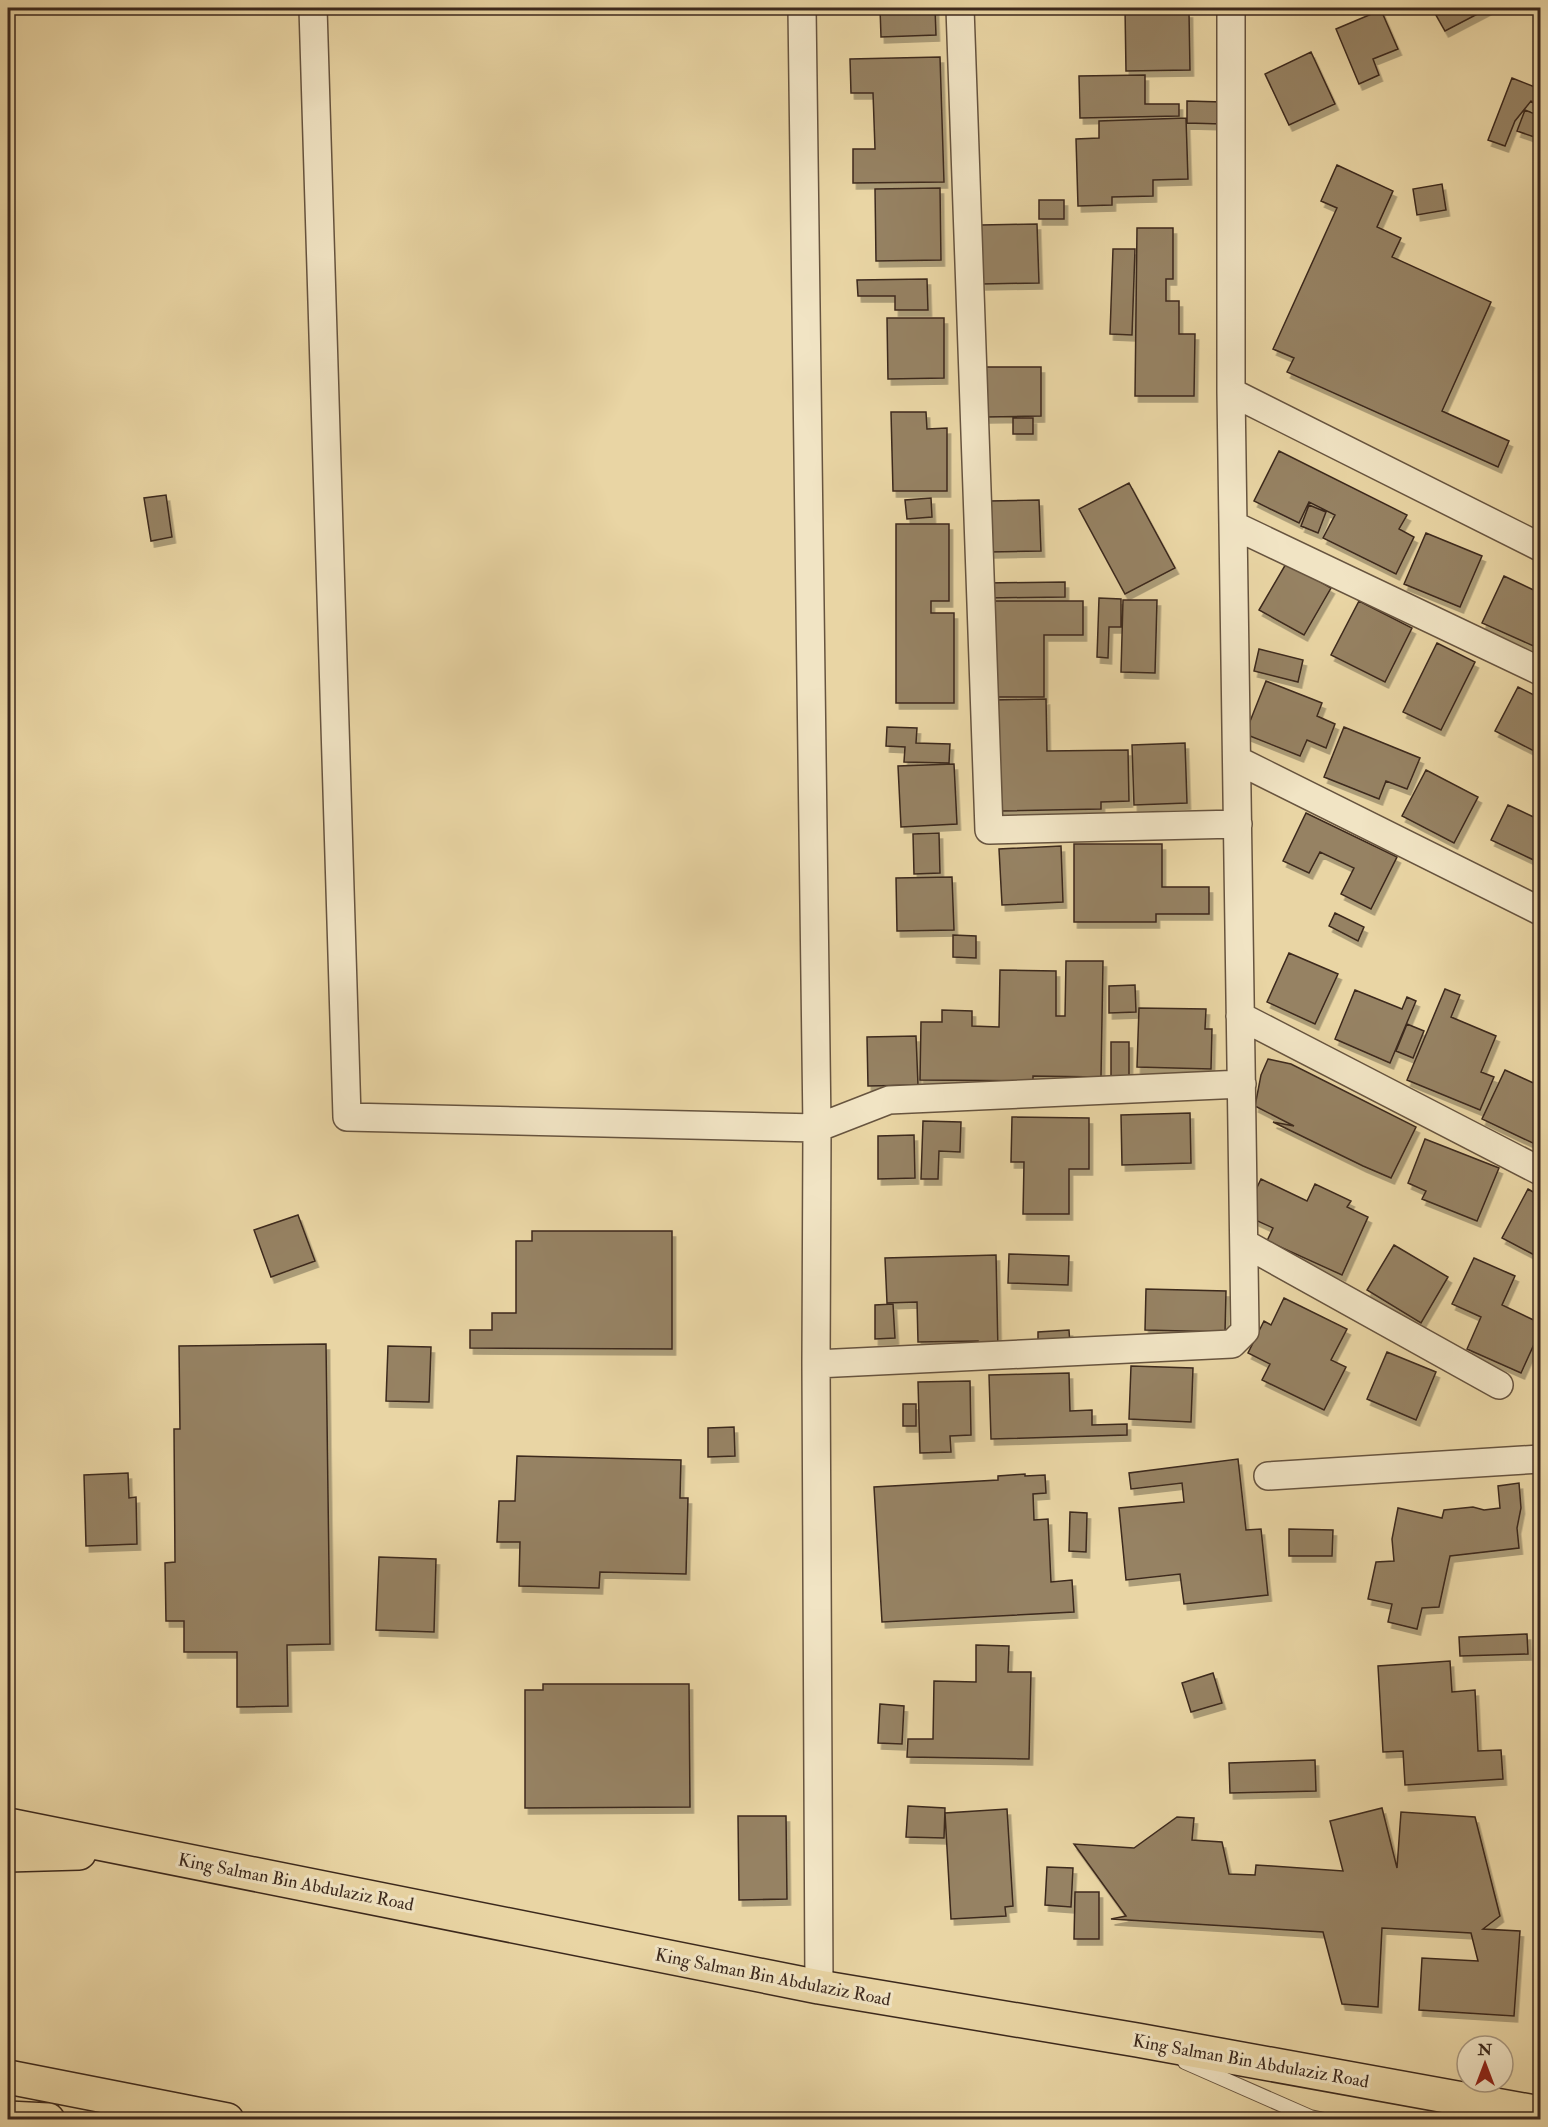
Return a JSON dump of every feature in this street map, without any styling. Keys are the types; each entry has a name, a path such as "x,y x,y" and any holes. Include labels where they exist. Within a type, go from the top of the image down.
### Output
{"main road":[{"name":"King Salman Bin Abdulaziz Road","path":"8,1825 819,1987 1137,2040 1540,2113"},
{"path":"8,1855 144,1851"},
{"path":"8,2077 227,2120"},
{"path":"8,2118 48,2120"}],"street":[{"path":"313,8 346,1117 817,1128 890,1100 1242,1084"},
{"path":"802,8 817,1128 819,1987"},
{"path":"960,8 989,830 1238,824"},
{"path":"816,1364 1232,1344 1245,1331 1231,392 1231,8"},
{"path":"1231,392 1540,547"},
{"path":"1233,525 1540,671"},
{"path":"1237,759 1540,911"},
{"path":"1240,1016 1540,1171"},
{"path":"1244,1243 1499,1385"},
{"path":"1268,1476 1540,1459"}],"lane":[{"path":"1137,2040 1310,2117 1324,2120"}],"building":[{"path":"880,8 935,8 936,35 881,37"},
{"path":"1125,8 1165,8 1165,12 1189,12 1190,70 1126,71"},
{"path":"1432,8 1489,8 1445,31"},
{"path":"1381,10 1398,49 1373,59 1379,75 1359,84 1336,29"},
{"path":"1311,52 1335,104 1289,125 1265,74"},
{"path":"940,57 944,182 853,183 853,149 875,149 873,93 851,93 850,59"},
{"path":"1145,75 1145,104 1179,104 1179,116 1080,118 1079,76"},
{"path":"1512,78 1540,89 1540,109 1531,101 1515,121 1505,146 1488,140"},
{"path":"1187,101 1222,102 1222,124 1187,123"},
{"path":"1525,110 1540,116 1540,139 1517,131"},
{"path":"1186,118 1188,179 1153,180 1153,196 1112,197 1112,205 1078,206 1076,139 1099,138 1099,121"},
{"path":"1337,165 1393,191 1377,227 1401,238 1392,257 1491,302 1442,411 1509,441 1498,467 1287,372 1294,358 1273,349 1337,208 1321,201"},
{"path":"1442,184 1446,210 1417,215 1413,189"},
{"path":"940,188 941,260 876,261 875,189"},
{"path":"1039,200 1064,200 1064,219 1039,219"},
{"path":"1037,224 1039,283 982,284 981,225"},
{"path":"1137,228 1173,228 1173,279 1166,279 1166,301 1179,301 1179,334 1195,334 1194,396 1135,396"},
{"path":"1113,249 1135,249 1132,335 1110,334"},
{"path":"927,279 928,310 895,310 895,296 858,296 857,280"},
{"path":"887,318 944,318 944,378 888,379"},
{"path":"985,367 1041,367 1041,416 986,417"},
{"path":"891,412 926,412 927,429 947,428 947,491 893,491"},
{"path":"1013,418 1033,418 1033,434 1013,434"},
{"path":"1279,451 1407,515 1399,529 1414,537 1396,574 1323,538 1335,515 1309,502 1299,523 1254,501"},
{"path":"1129,483 1175,568 1125,594 1079,509"},
{"path":"166,495 172,537 151,541 144,498"},
{"path":"931,498 932,517 907,519 905,500"},
{"path":"1039,500 1041,551 989,552 988,501"},
{"path":"1309,505 1326,512 1318,533 1301,526"},
{"path":"896,524 949,524 949,601 931,601 931,613 954,613 954,703 896,703"},
{"path":"1426,533 1482,556 1460,607 1404,584"},
{"path":"1287,562 1331,588 1304,635 1259,610"},
{"path":"1504,576 1540,593 1538,648 1482,623"},
{"path":"1065,582 1065,597 986,598 986,583"},
{"path":"1099,598 1121,599 1121,627 1109,627 1108,658 1097,657"},
{"path":"1123,600 1157,600 1155,673 1121,672"},
{"path":"990,601 1083,601 1083,635 1044,635 1044,697 986,697"},
{"path":"1359,601 1412,628 1385,682 1331,655"},
{"path":"1437,643 1475,662 1441,730 1403,712"},
{"path":"1259,649 1303,660 1298,682 1254,671"},
{"path":"1266,681 1322,703 1317,716 1335,724 1326,748 1307,740 1300,756 1245,734"},
{"path":"1518,687 1540,698 1540,754 1495,731"},
{"path":"1046,699 1047,751 1128,750 1129,801 1101,802 1101,809 999,811 992,700"},
{"path":"887,727 917,728 916,743 950,744 949,763 904,762 905,747 886,746"},
{"path":"1344,727 1420,758 1407,789 1386,781 1379,799 1324,777"},
{"path":"1185,743 1187,803 1134,805 1132,745"},
{"path":"954,764 957,824 901,827 898,766"},
{"path":"1426,770 1478,797 1454,843 1402,816"},
{"path":"1508,805 1540,820 1540,863 1491,840"},
{"path":"1306,813 1397,857 1371,909 1341,894 1354,868 1320,852 1309,873 1283,861"},
{"path":"939,833 940,873 914,874 913,834"},
{"path":"1074,844 1162,844 1162,887 1209,887 1209,914 1156,914 1156,922 1074,922"},
{"path":"1061,846 1063,902 1002,905 999,849"},
{"path":"952,877 954,930 897,931 896,878"},
{"path":"1335,913 1364,927 1358,941 1329,926"},
{"path":"953,935 976,936 976,958 953,957"},
{"path":"1289,953 1338,974 1315,1024 1267,1002"},
{"path":"1066,961 1103,961 1101,1077 1033,1076 1033,1081 920,1080 921,1022 942,1022 942,1010 972,1011 972,1026 999,1027 1000,970 1056,971 1056,1016 1065,1016"},
{"path":"1135,985 1136,1012 1109,1013 1109,986"},
{"path":"1445,989 1460,995 1451,1017 1496,1036 1481,1072 1494,1077 1480,1110 1407,1080"},
{"path":"1355,990 1402,1009 1407,997 1416,1001 1390,1063 1335,1039"},
{"path":"1139,1008 1206,1009 1205,1029 1212,1029 1211,1069 1137,1067"},
{"path":"1407,1024 1424,1031 1413,1058 1396,1051"},
{"path":"916,1036 918,1085 868,1086 867,1037"},
{"path":"1111,1042 1129,1042 1129,1076 1111,1076"},
{"path":"1268,1059 1291,1064 1416,1127 1391,1178 1273,1122 1294,1126 1255,1106 1261,1075"},
{"path":"1505,1070 1540,1086 1540,1137 1537,1145 1482,1119"},
{"path":"1190,1113 1191,1163 1122,1165 1121,1115"},
{"path":"1012,1117 1089,1118 1089,1169 1069,1169 1069,1214 1023,1214 1024,1162 1011,1162"},
{"path":"923,1121 961,1122 960,1152 939,1151 938,1179 921,1179"},
{"path":"914,1135 915,1178 878,1179 878,1136"},
{"path":"1425,1139 1499,1168 1477,1221 1422,1199 1426,1191 1408,1183"},
{"path":"1261,1179 1307,1201 1315,1184 1351,1201 1347,1207 1368,1217 1342,1275 1267,1241 1273,1228 1244,1215"},
{"path":"1528,1189 1540,1196 1540,1258 1502,1238"},
{"path":"298,1215 315,1261 271,1277 254,1230"},
{"path":"532,1231 672,1231 672,1349 470,1348 470,1330 492,1330 492,1313 516,1313 516,1241 532,1241"},
{"path":"1394,1245 1448,1277 1421,1323 1367,1290"},
{"path":"1009,1254 1069,1256 1068,1285 1008,1283"},
{"path":"996,1255 998,1351 978,1351 978,1341 918,1342 917,1302 887,1303 885,1258"},
{"path":"1474,1258 1515,1276 1502,1305 1540,1323 1540,1331 1521,1373 1467,1349 1481,1317 1452,1304"},
{"path":"1146,1289 1226,1291 1225,1332 1145,1330"},
{"path":"1284,1298 1347,1329 1331,1360 1346,1367 1324,1410 1262,1380 1270,1364 1248,1353 1264,1321 1271,1325"},
{"path":"893,1304 895,1338 875,1339 875,1305"},
{"path":"1069,1330 1070,1345 1038,1346 1038,1332"},
{"path":"326,1344 330,1644 287,1645 288,1706 237,1707 237,1652 184,1652 184,1621 166,1621 165,1563 175,1562 174,1429 180,1429 179,1346"},
{"path":"388,1346 431,1347 429,1402 386,1401"},
{"path":"1387,1352 1436,1372 1416,1420 1367,1399"},
{"path":"1131,1366 1193,1368 1191,1422 1129,1419"},
{"path":"1069,1373 1070,1411 1092,1410 1092,1425 1127,1424 1127,1435 991,1439 989,1375"},
{"path":"970,1381 971,1435 950,1436 951,1452 920,1453 918,1382"},
{"path":"903,1404 916,1404 916,1426 903,1426"},
{"path":"734,1427 735,1456 708,1457 708,1428"},
{"path":"517,1456 681,1460 680,1498 688,1498 686,1574 600,1572 599,1588 519,1586 520,1542 497,1542 499,1501 515,1501"},
{"path":"1238,1459 1246,1530 1261,1529 1268,1595 1184,1604 1180,1574 1126,1580 1119,1508 1184,1502 1182,1483 1131,1489 1129,1473"},
{"path":"128,1473 129,1498 136,1497 137,1544 86,1546 84,1475"},
{"path":"1025,1474 1025,1476 1045,1475 1046,1493 1033,1494 1034,1520 1048,1519 1051,1582 1072,1580 1074,1612 882,1622 874,1487 998,1480 998,1476"},
{"path":"1519,1483 1521,1508 1517,1528 1519,1548 1450,1556 1439,1607 1422,1608 1417,1629 1388,1622 1392,1604 1368,1599 1376,1562 1394,1561 1392,1539 1398,1508 1442,1518 1444,1510 1473,1507 1484,1510 1500,1508 1498,1486"},
{"path":"1070,1512 1087,1513 1086,1552 1069,1551"},
{"path":"1289,1529 1333,1530 1332,1556 1289,1556"},
{"path":"379,1557 436,1559 434,1632 376,1630"},
{"path":"1527,1634 1528,1654 1460,1656 1459,1637"},
{"path":"976,1645 1009,1646 1008,1672 1031,1672 1029,1759 907,1757 908,1739 933,1739 934,1681 976,1682"},
{"path":"1450,1661 1452,1692 1475,1690 1478,1751 1501,1750 1503,1779 1405,1785 1403,1751 1383,1752 1378,1666"},
{"path":"1213,1673 1222,1703 1191,1712 1182,1683"},
{"path":"543,1684 689,1684 690,1807 525,1808 525,1690 543,1690"},
{"path":"880,1704 904,1706 902,1744 878,1743"},
{"path":"1315,1760 1316,1791 1230,1793 1229,1763"},
{"path":"908,1806 945,1808 944,1838 906,1837"},
{"path":"1382,1808 1397,1868 1401,1812 1475,1817 1500,1916 1483,1929 1520,1931 1514,2016 1419,2010 1422,1958 1478,1961 1471,1933 1382,1928 1378,2007 1342,2004 1323,1932 1111,1919 1126,1916 1074,1844 1134,1848 1177,1817 1194,1818 1192,1840 1222,1842 1229,1874 1255,1875 1256,1865 1343,1871 1330,1821"},
{"path":"1007,1809 1013,1906 1005,1907 1006,1916 951,1919 945,1813"},
{"path":"738,1816 786,1816 787,1899 739,1900"},
{"path":"1047,1867 1073,1868 1071,1907 1045,1905"},
{"path":"1075,1892 1099,1892 1099,1939 1074,1939"}]}
